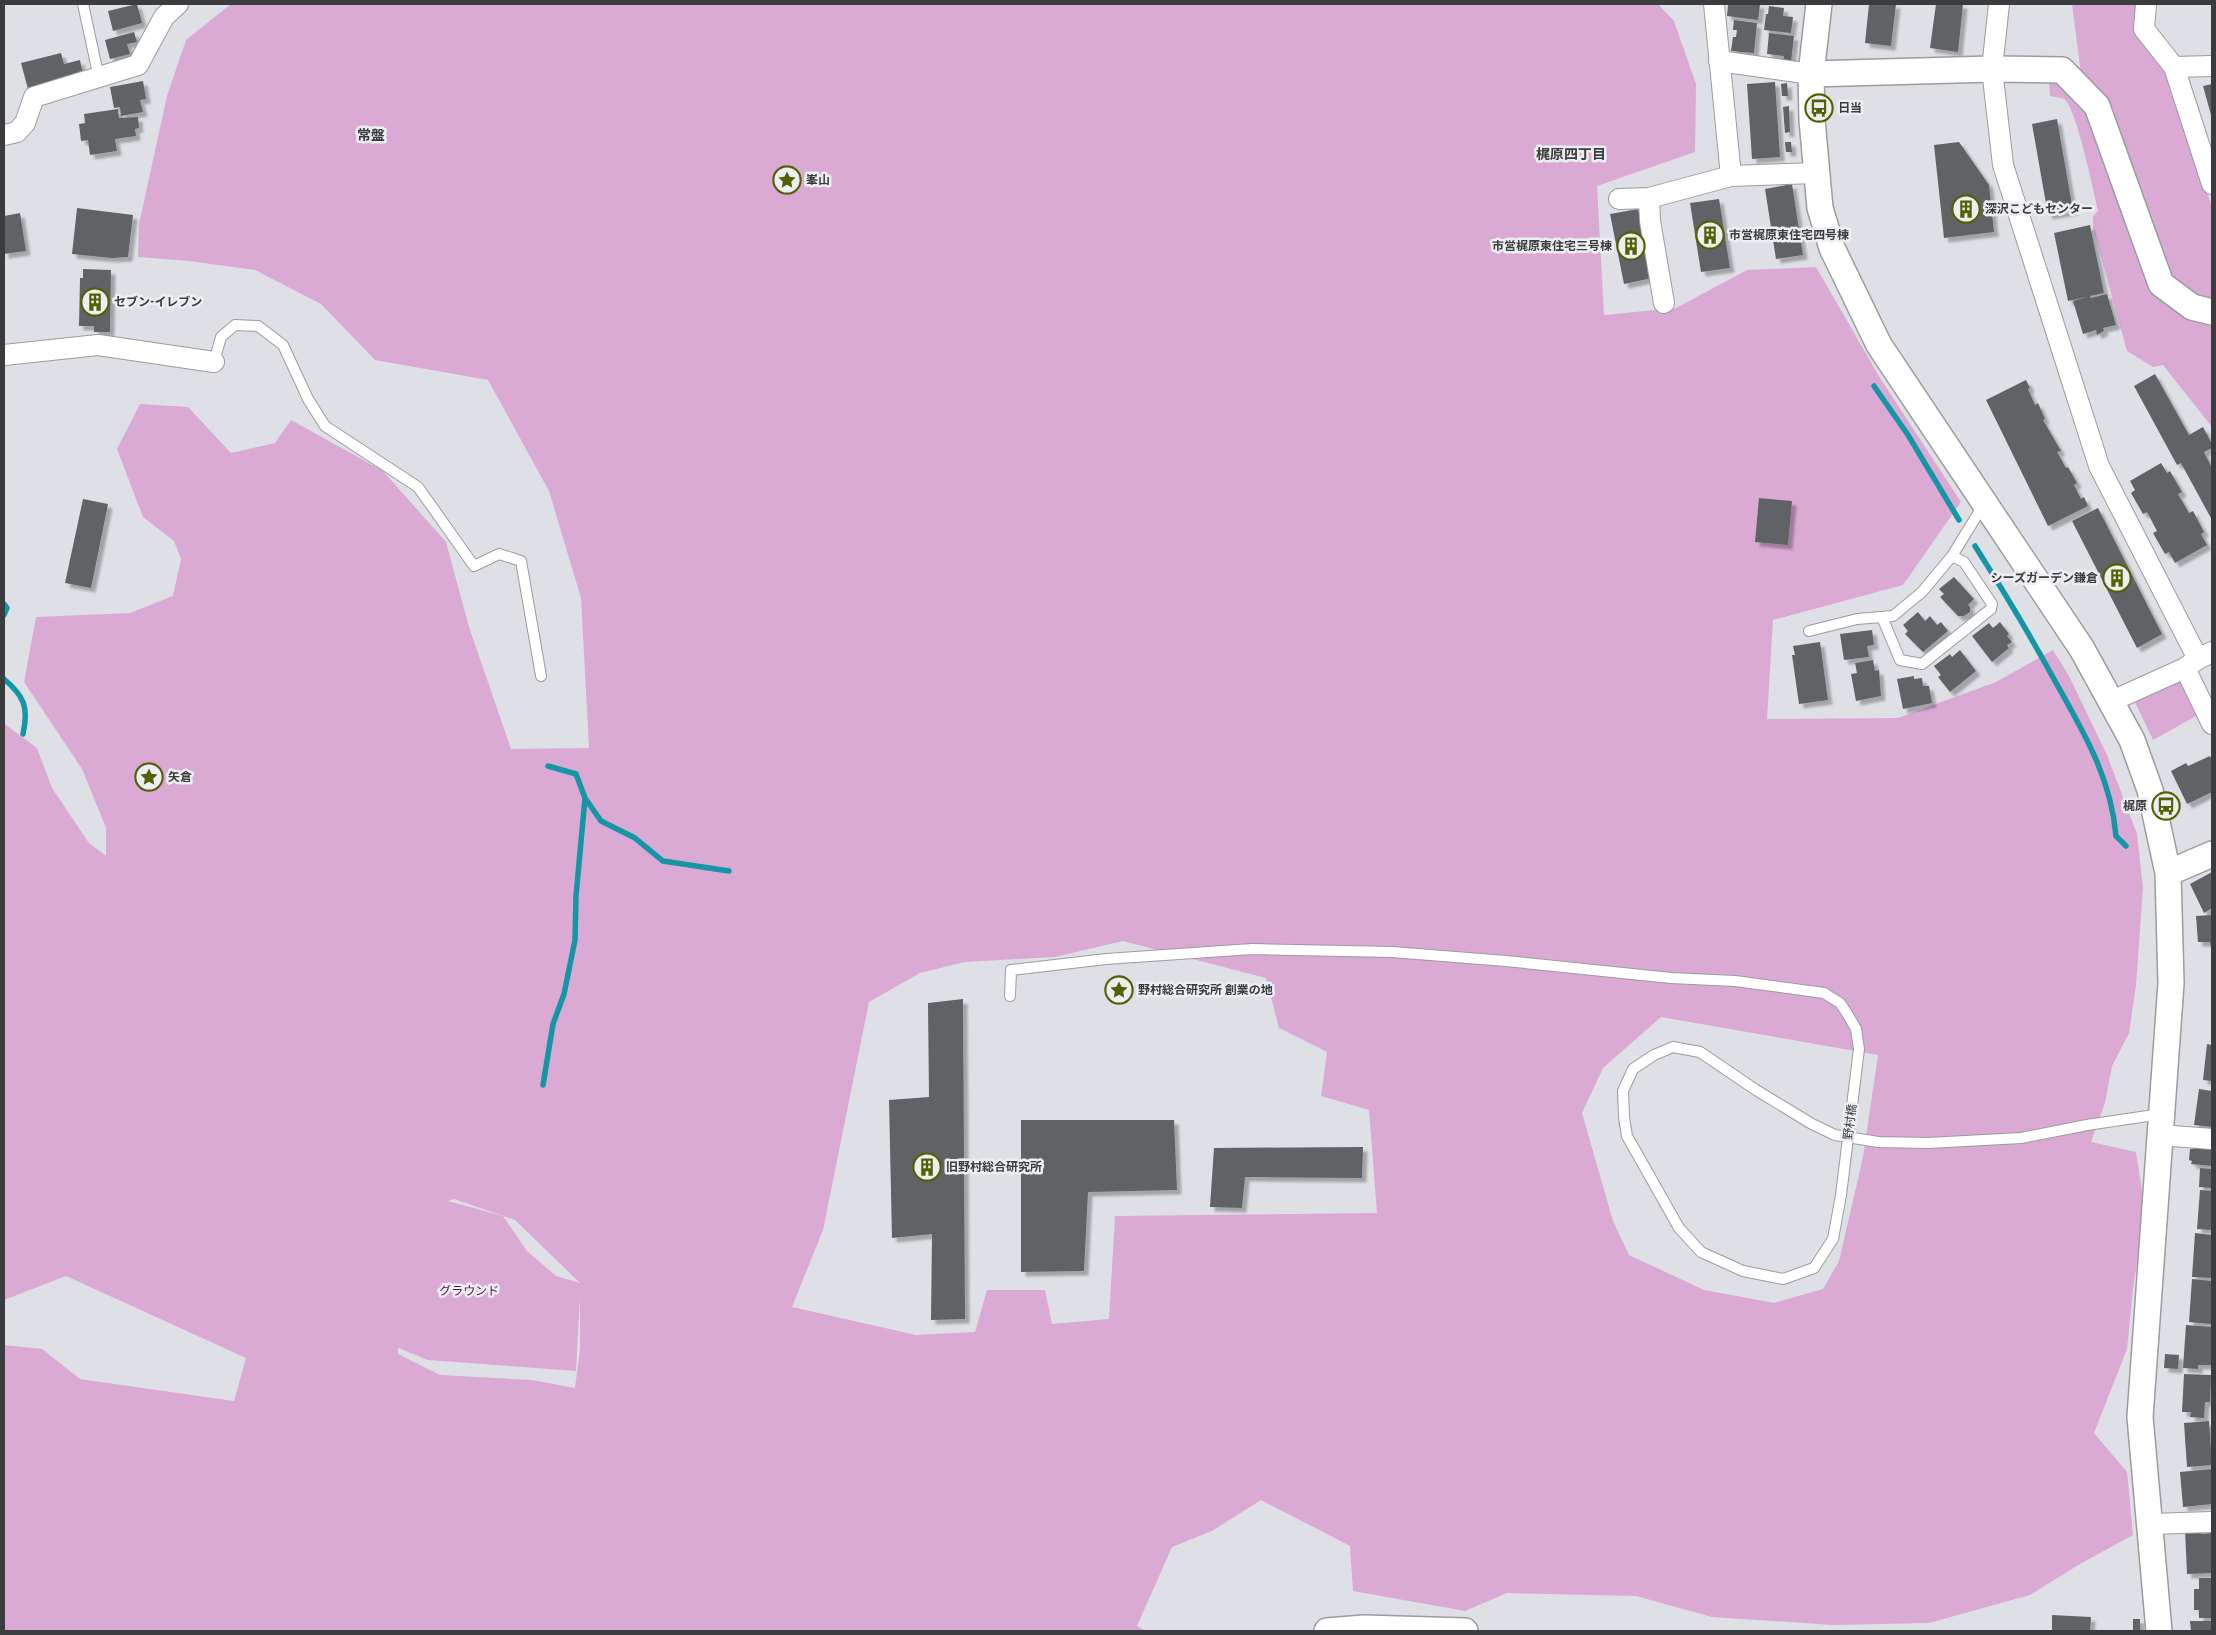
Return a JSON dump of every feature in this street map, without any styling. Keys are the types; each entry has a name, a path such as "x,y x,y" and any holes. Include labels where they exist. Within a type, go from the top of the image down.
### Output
{"street":[{"path":"4,135 18,132 25,123 34,97 138,65 164,17 178,4"},
{"path":"1714,4 1731,176"},
{"path":"1819,4 1811,74 1816,173 1820,208 1832,248 1879,345 2082,649 2112,701 2132,740 2150,790 2168,873 2171,983 2140,1417 2159,1631"},
{"path":"1999,4 1992,69 2004,164 2099,466 2198,660 2212,724"},
{"path":"2146,4 2144,29 2174,67 2212,184"},
{"path":"1719,61 1811,74 1992,69 2062,70 2097,106 2161,284 2192,306 2212,312"},
{"path":"2174,67 2212,66"},
{"path":"1619,199 1649,198 1731,176 1816,173"},
{"path":"1649,198 1651,229 1664,303"},
{"path":"4,355 98,344 214,362"},
{"path":"2112,701 2198,660"},
{"path":"2168,873 2212,854"},
{"path":"2160,1125 2212,1139"},
{"path":"2150,1524 2212,1522"},
{"path":"1327,1631 1465,1631"}],"lane":[{"path":"83,4 99,78"},
{"path":"214,362 221,337 235,325 258,326 283,344 308,398 325,426 418,487 474,566 499,554 521,561 541,676"},
{"path":"1809,631 1839,622 1893,616 1922,592 1952,556 1985,503"},
{"path":"1882,617 1900,660 1922,664 1991,610 1992,604 1964,562 1952,556"},
{"name":"野村橋","path":"1010,996 1011,970 1096,960 1252,949 1392,952 1506,961 1671,978 1734,981 1824,993 1840,1003 1848,1015 1856,1029 1859,1049 1841,1195 1832,1239 1814,1268 1783,1279 1743,1271 1701,1252 1679,1228 1627,1136 1624,1117 1623,1091 1634,1069 1654,1055 1673,1047 1700,1052 1756,1090 1812,1124 1835,1135 1878,1142 1928,1143 2021,1138 2087,1124 2160,1125"}],"green space":[{"name":"グラウンド","path":"231,4 1658,4 1674,21 1696,84 1695,152 1597,186 1604,315 1676,308 1747,270 1816,267 1880,378 1961,502 1903,585 1773,620 1767,719 1898,718 1996,682 2053,650 2069,676 2107,755 2137,834 2143,888 2136,985 2129,1033 2112,1066 2105,1103 2091,1142 2136,1152 2145,1210 2133,1289 2127,1349 2094,1433 2127,1472 2133,1535 2080,1564 2030,1595 1929,1623 1833,1625 1712,1617 1636,1596 1507,1593 1465,1611 1353,1591 1350,1546 1261,1500 1212,1531 1172,1547 1137,1626 1146,1631 4,1631 4,1345 42,1349 80,1379 234,1401 246,1358 66,1276 4,1300 4,727 6,725 37,748 52,788 89,843 106,856 106,828 82,769 24,682 36,617 130,613 173,596 181,559 174,541 143,517 117,449 140,404 188,407 231,453 275,443 291,420 383,471 446,542 469,627 511,749 589,748 581,598 549,491 488,380 375,360 321,304 255,270 189,261 138,257 139,224 167,96 186,40","holes":["1123,941 1266,978 1279,1028 1327,1052 1321,1096 1369,1110 1377,1213 1115,1216 1109,1319 1052,1324 1045,1290 987,1290 975,1332 916,1335 792,1307 823,1230 869,1002 920,973 965,962 1055,957","1661,1017 1878,1055 1863,1157 1839,1261 1823,1289 1774,1303 1704,1290 1629,1255 1613,1221 1582,1113 1603,1068","454,1199 515,1220 580,1283 556,1276 527,1251 503,1216 448,1201","580,1296 580,1349 575,1388 532,1380 440,1375 398,1354 398,1348 428,1360 576,1371"]},
{"path":"2072,4 2140,4 2172,77 2212,208 2212,303 2196,298 2168,279 2098,88 2081,74"},
{"path":"2049,80 2069,89 2086,106 2134,242 2212,320 2212,427 2163,365 2153,367 2127,351 2093,228 2093,217 2098,210 2075,119 2065,100 2050,96"},
{"path":"2174,679 2183,682 2198,715 2153,740 2133,698"}],"building":[{"path":"137,4 142,23 113,31 108,11"},
{"path":"1760,4 1758,20 1727,16 1728,5"},
{"path":"1869,4 1896,4 1891,46 1865,43"},
{"path":"1936,4 1963,4 1958,52 1930,48"},
{"path":"1769,6 1784,8 1783,16 1793,17 1791,33 1764,30"},
{"path":"1734,20 1757,23 1754,53 1731,51 1733,37 1736,37 1737,30 1733,30"},
{"path":"134,32 137,42 127,44 130,54 110,59 105,40"},
{"path":"1769,33 1794,36 1791,62 1783,62 1784,56 1767,54"},
{"path":"61,53 64,64 80,60 83,75 28,89 21,63"},
{"path":"143,81 146,99 140,100 143,112 121,116 120,107 114,108 110,87"},
{"path":"1775,82 1780,157 1752,159 1747,84"},
{"path":"1787,83 1788,96 1782,96 1781,84"},
{"path":"2212,84 2212,114 2211,115 2203,86"},
{"path":"1789,106 1790,132 1785,133 1783,107"},
{"path":"118,109 119,118 138,117 139,128 135,129 136,136 115,139 117,151 90,155 88,140 81,141 79,124 85,123 84,114"},
{"path":"2057,119 2073,211 2048,215 2032,124"},
{"path":"1785,142 1791,142 1792,152 1786,152"},
{"name":"深沢こどもセンター","path":"1959,142 1989,185 1994,232 1944,238 1934,145"},
{"path":"1792,184 1803,255 1776,259 1765,189"},
{"name":"市営梶原東住宅四号棟","path":"1719,199 1730,268 1701,272 1690,203"},
{"path":"77,208 133,215 128,257 112,258 72,254"},
{"name":"市営梶原東住宅三号棟","path":"1638,209 1652,278 1624,284 1610,214"},
{"path":"20,213 26,251 4,254 4,216"},
{"path":"2090,225 2104,293 2090,296 2091,298 2107,294 2116,325 2103,328 2104,331 2097,335 2096,330 2083,334 2073,301 2087,297 2068,301 2054,233"},
{"name":"セブン-イレブン","path":"83,269 111,270 110,332 94,332 94,326 79,326 80,278 83,278"},
{"path":"2155,374 2189,435 2203,427 2212,444 2212,448 2204,452 2212,468 2212,520 2181,463 2177,465 2134,386"},
{"path":"2026,380 2035,405 2038,403 2045,419 2043,420 2061,451 2057,452 2077,483 2074,485 2081,499 2084,497 2088,506 2048,526 1986,400"},
{"path":"2161,463 2167,473 2170,471 2182,492 2178,494 2189,513 2193,511 2204,532 2201,534 2207,545 2175,563 2169,552 2165,554 2153,533 2157,531 2147,512 2143,514 2131,493 2135,490 2130,481"},
{"path":"1759,498 1792,501 1788,545 1755,542"},
{"path":"83,499 108,504 91,588 65,583"},
{"name":"シーズガーデン鎌倉","path":"2098,508 2162,634 2137,648 2072,521"},
{"path":"1954,577 1974,599 1968,605 1970,612 1964,616 1958,616 1940,597 1944,594 1939,589"},
{"path":"1918,612 1925,621 1930,616 1937,625 1941,622 1948,631 1923,652 1905,634 1908,631 1903,625"},
{"path":"2000,622 2009,634 2007,636 2012,642 2007,645 2009,648 1992,662 1972,636 1989,623 1993,628"},
{"path":"1872,630 1874,645 1867,646 1869,657 1844,660 1840,634"},
{"path":"1820,642 1828,700 1799,704 1792,655 1795,655 1793,646"},
{"path":"1960,650 1976,671 1950,692 1938,677 1941,675 1934,666 1950,654 1952,657"},
{"path":"1873,660 1875,671 1879,670 1881,696 1856,701 1851,674 1857,673 1855,663"},
{"path":"1914,676 1914,679 1922,678 1923,686 1929,686 1932,703 1903,709 1897,679"},
{"path":"2210,756 2212,761 2212,792 2187,804 2171,771 2186,763 2188,766"},
{"path":"2212,872 2212,908 2204,913 2190,884"},
{"path":"2212,915 2211,948 2210,942 2198,942 2196,916"},
{"name":"旧野村総合研究所","path":"963,999 965,1319 931,1320 932,1234 892,1238 889,1100 929,1097 928,1003"},
{"path":"2207,1044 2212,1045 2212,1081 2203,1080"},
{"path":"2199,1089 2212,1091 2212,1127 2194,1125"},
{"name":"旧野村総合研究所","path":"1021,1120 1174,1120 1177,1190 1088,1192 1084,1271 1021,1272"},
{"path":"2194,1145 2212,1147 2212,1166 2191,1164 2192,1161 2189,1160 2190,1149 2193,1149"},
{"path":"1363,1147 1362,1178 1245,1177 1242,1208 1210,1207 1214,1148"},
{"path":"2200,1168 2212,1169 2212,1188 2199,1187"},
{"path":"2200,1190 2212,1191 2212,1230 2197,1229"},
{"path":"2195,1233 2212,1235 2212,1278 2192,1277"},
{"path":"2192,1279 2212,1281 2211,1324 2189,1322"},
{"path":"2186,1325 2212,1327 2211,1365 2198,1365 2198,1369 2183,1368"},
{"path":"2165,1354 2179,1355 2178,1369 2164,1368"},
{"path":"2184,1374 2211,1375 2210,1402 2205,1402 2204,1418 2190,1417 2191,1412 2182,1412"},
{"path":"2209,1421 2212,1465 2187,1467 2184,1423"},
{"path":"2212,1469 2212,1504 2183,1507 2180,1472"},
{"path":"2201,1528 2201,1534 2212,1533 2212,1573 2187,1574 2185,1529"},
{"path":"2199,1578 2212,1578 2212,1618 2199,1618 2199,1610 2194,1610 2194,1589 2199,1589"},
{"path":"2052,1615 2091,1617 2090,1631 2052,1631"},
{"path":"2133,1619 2140,1619 2140,1631 2133,1631"},
{"path":"2190,1621 2212,1621 2212,1631 2191,1631"}],"waterway":[{"path":"1874,386 1908,435 1959,520"},
{"path":"1975,546 2026,630 2085,736 2102,774 2113,814 2116,836 2126,846"},
{"path":"4,604 7,608 4,615"},
{"path":"4,679 16,691 23,703 25,709 23,734"},
{"path":"548,766 576,774 585,798 601,821 635,838 663,861 729,871"},
{"path":"543,1085 553,1024 564,994 575,940 576,896 585,798"}],"place":[{"name":"日当","path":"1819,108"},
{"name":"峯山","path":"787,180"},
{"name":"深沢こどもセンター","path":"1966,209"},
{"name":"市営梶原東住宅四号棟","path":"1710,235"},
{"name":"市営梶原東住宅三号棟","path":"1631,246"},
{"name":"セブン-イレブン","path":"95,302"},
{"name":"シーズガーデン鎌倉","path":"2117,578"},
{"name":"矢倉","path":"149,777"},
{"name":"梶原","path":"2166,806"},
{"name":"野村総合研究所 創業の地","path":"1119,990"},
{"name":"旧野村総合研究所","path":"927,1167"}],"district":[{"name":"常盤","path":"371,135"},
{"name":"梶原四丁目","path":"1571,154"}]}
